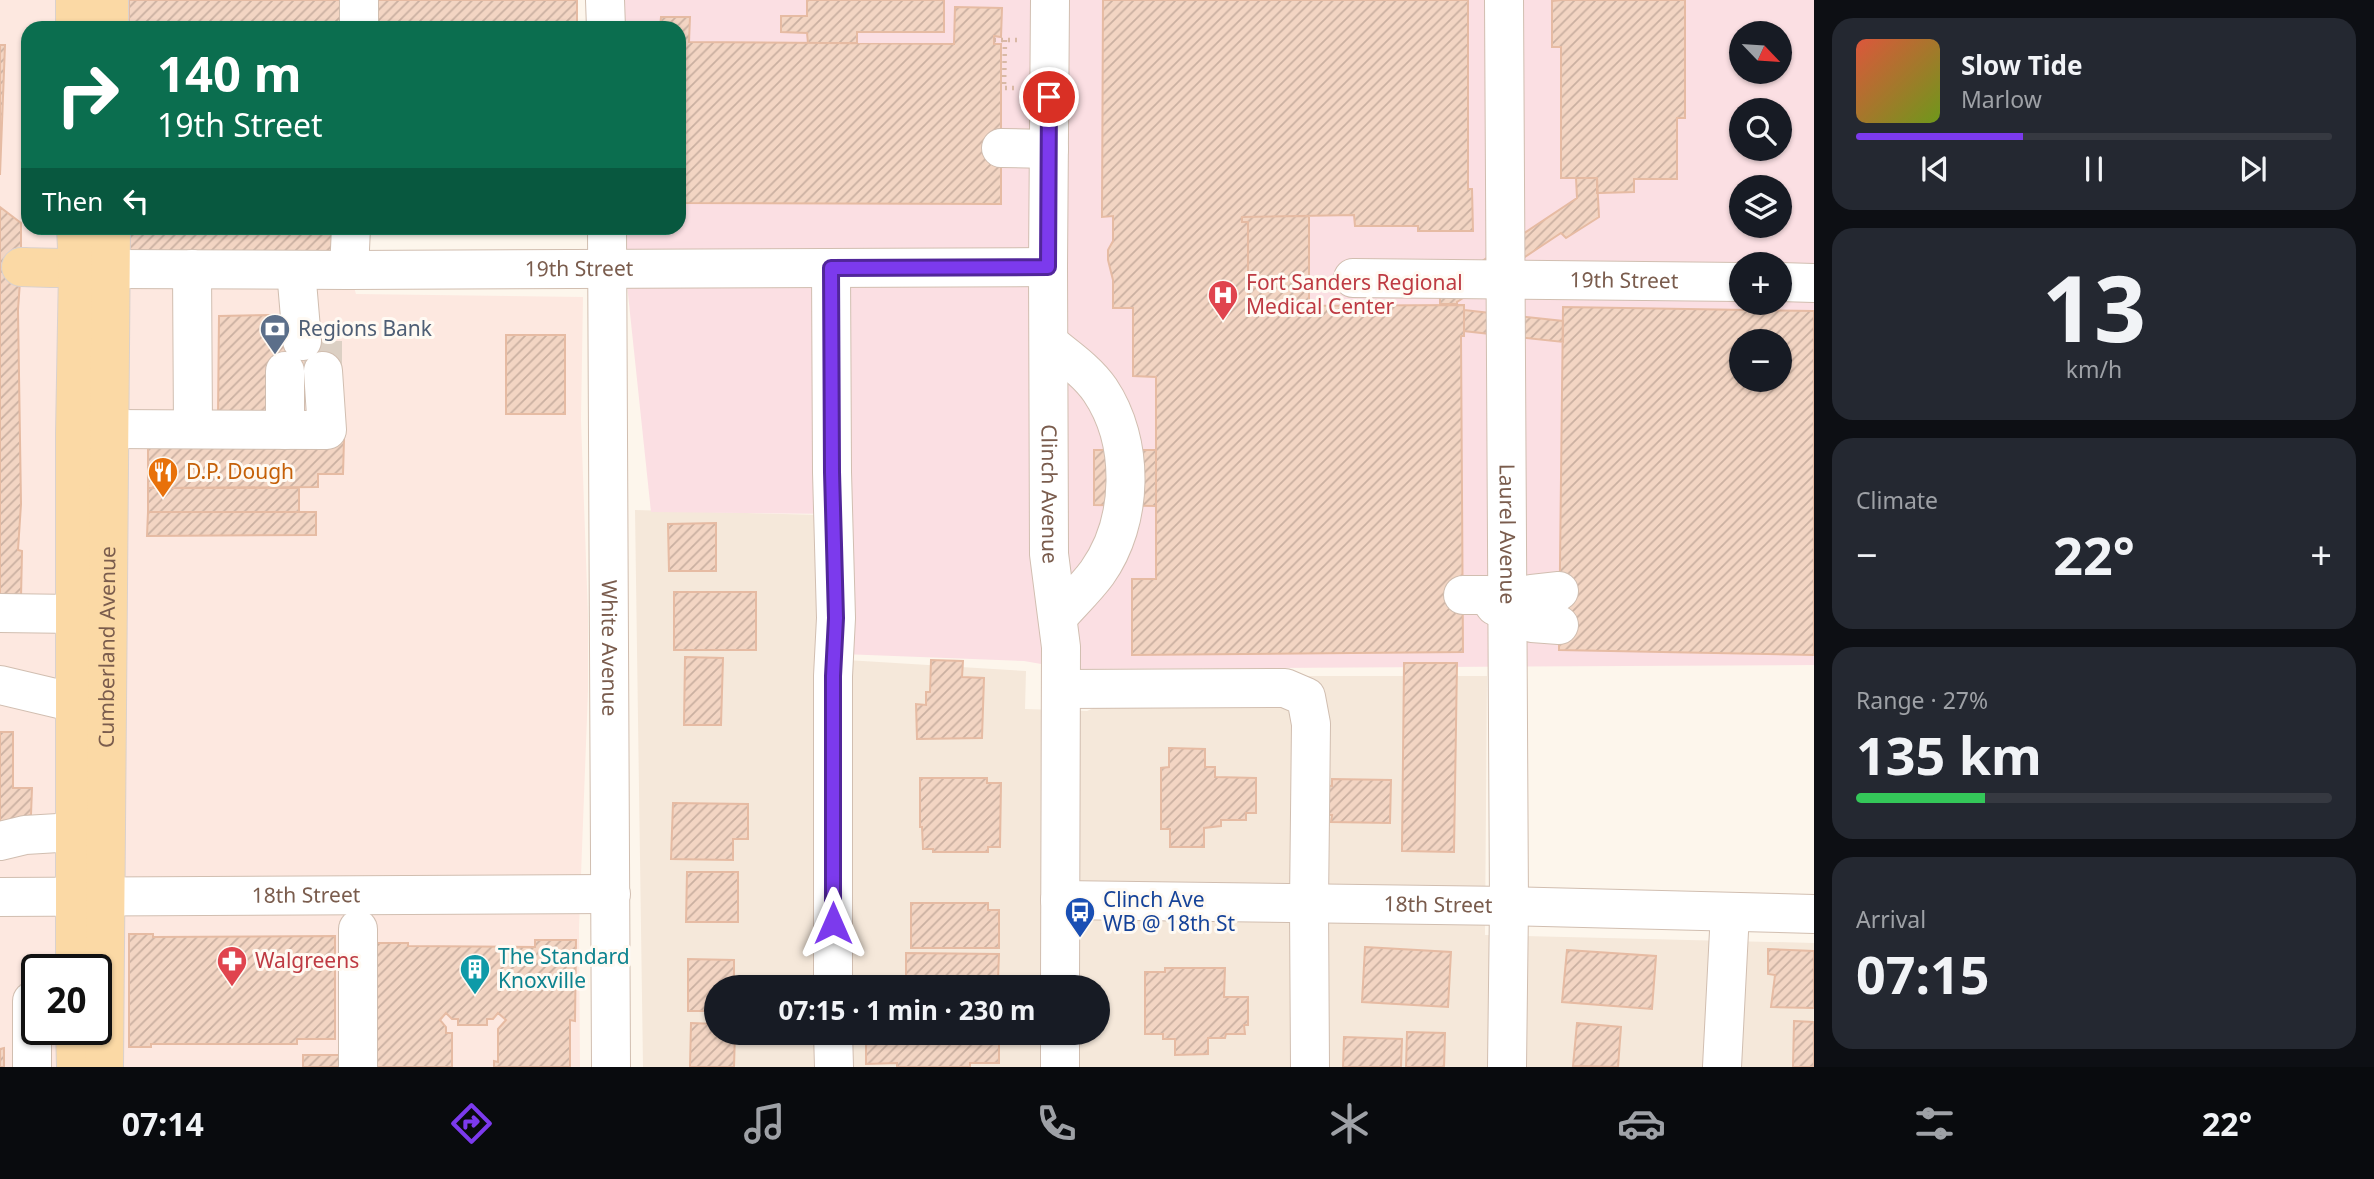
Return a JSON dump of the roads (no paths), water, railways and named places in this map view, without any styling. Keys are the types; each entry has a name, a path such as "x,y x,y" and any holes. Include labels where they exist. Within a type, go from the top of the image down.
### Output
{"main road":[{"path":"75,0 75,21"},
{"path":"109,0 109,21"},
{"name":"Cumberland Avenue","path":"79,235 95,269 110,429 90,895 104,1067"},
{"name":"Cumberland Avenue","path":"78,954 90,895 75,832 76,614 95,269 108,235"},
{"path":"21,267 95,269"},
{"path":"75,1045 76,1067"}],"street":[{"path":"359,0 359,21"},
{"path":"606,0 606,21"},
{"name":"Laurel Avenue","path":"1504,0 1506,280 1490,606 1509,906 1507,1067"},
{"name":"Clinch Avenue","path":"1046,7 1049,160 1049,554 1058,617 1061,689 1060,975"},
{"path":"1001,160 1049,160"},
{"path":"349,270 351,235"},
{"name":"White Avenue","path":"607,235 611,1067"},
{"name":"19th Street","path":"95,269 192,269 298,285 349,270 1048,267"},
{"path":"831,268 836,605 833,676 833,975"},
{"path":"192,269 193,429"},
{"name":"19th Street","path":"1353,278 1729,282"},
{"path":"1792,282 1814,283"},
{"path":"110,429 295,430 303,356 322,330 298,285"},
{"path":"1049,343 1088,376 1100,390 1112,412 1124,450 1124,506 1109,553 1097,573 1058,617"},
{"path":"1490,606 1532,623 1559,608"},
{"path":"1,613 76,614"},
{"path":"0,685 76,703"},
{"path":"1061,689 1285,688 1306,697 1311,724 1308,904 1310,1067"},
{"path":"0,841 25,835 75,832"},
{"name":"18th Street","path":"0,897 611,894"},
{"name":"18th Street","path":"1060,900 1509,906 1814,914"},
{"path":"1722,1067 1730,912"},
{"path":"358,929 358,1067"},
{"path":"29,1045 32,1067"},
{"path":"834,1045 834,1067"},
{"path":"1060,1045 1060,1067"}],"tunnel":[{"path":"323,341 323,371"}],"place":[{"name":"Fort Sanders Regional Medical Center","path":"1223,322"},
{"name":"Regions Bank","path":"275,356"},
{"name":"D.P. Dough","path":"163,499"},
{"name":"Clinch Ave WB @ 18th St","path":"1080,939"},
{"name":"Walgreens","path":"232,988"},
{"name":"The Standard Knoxville","path":"475,996"}]}
